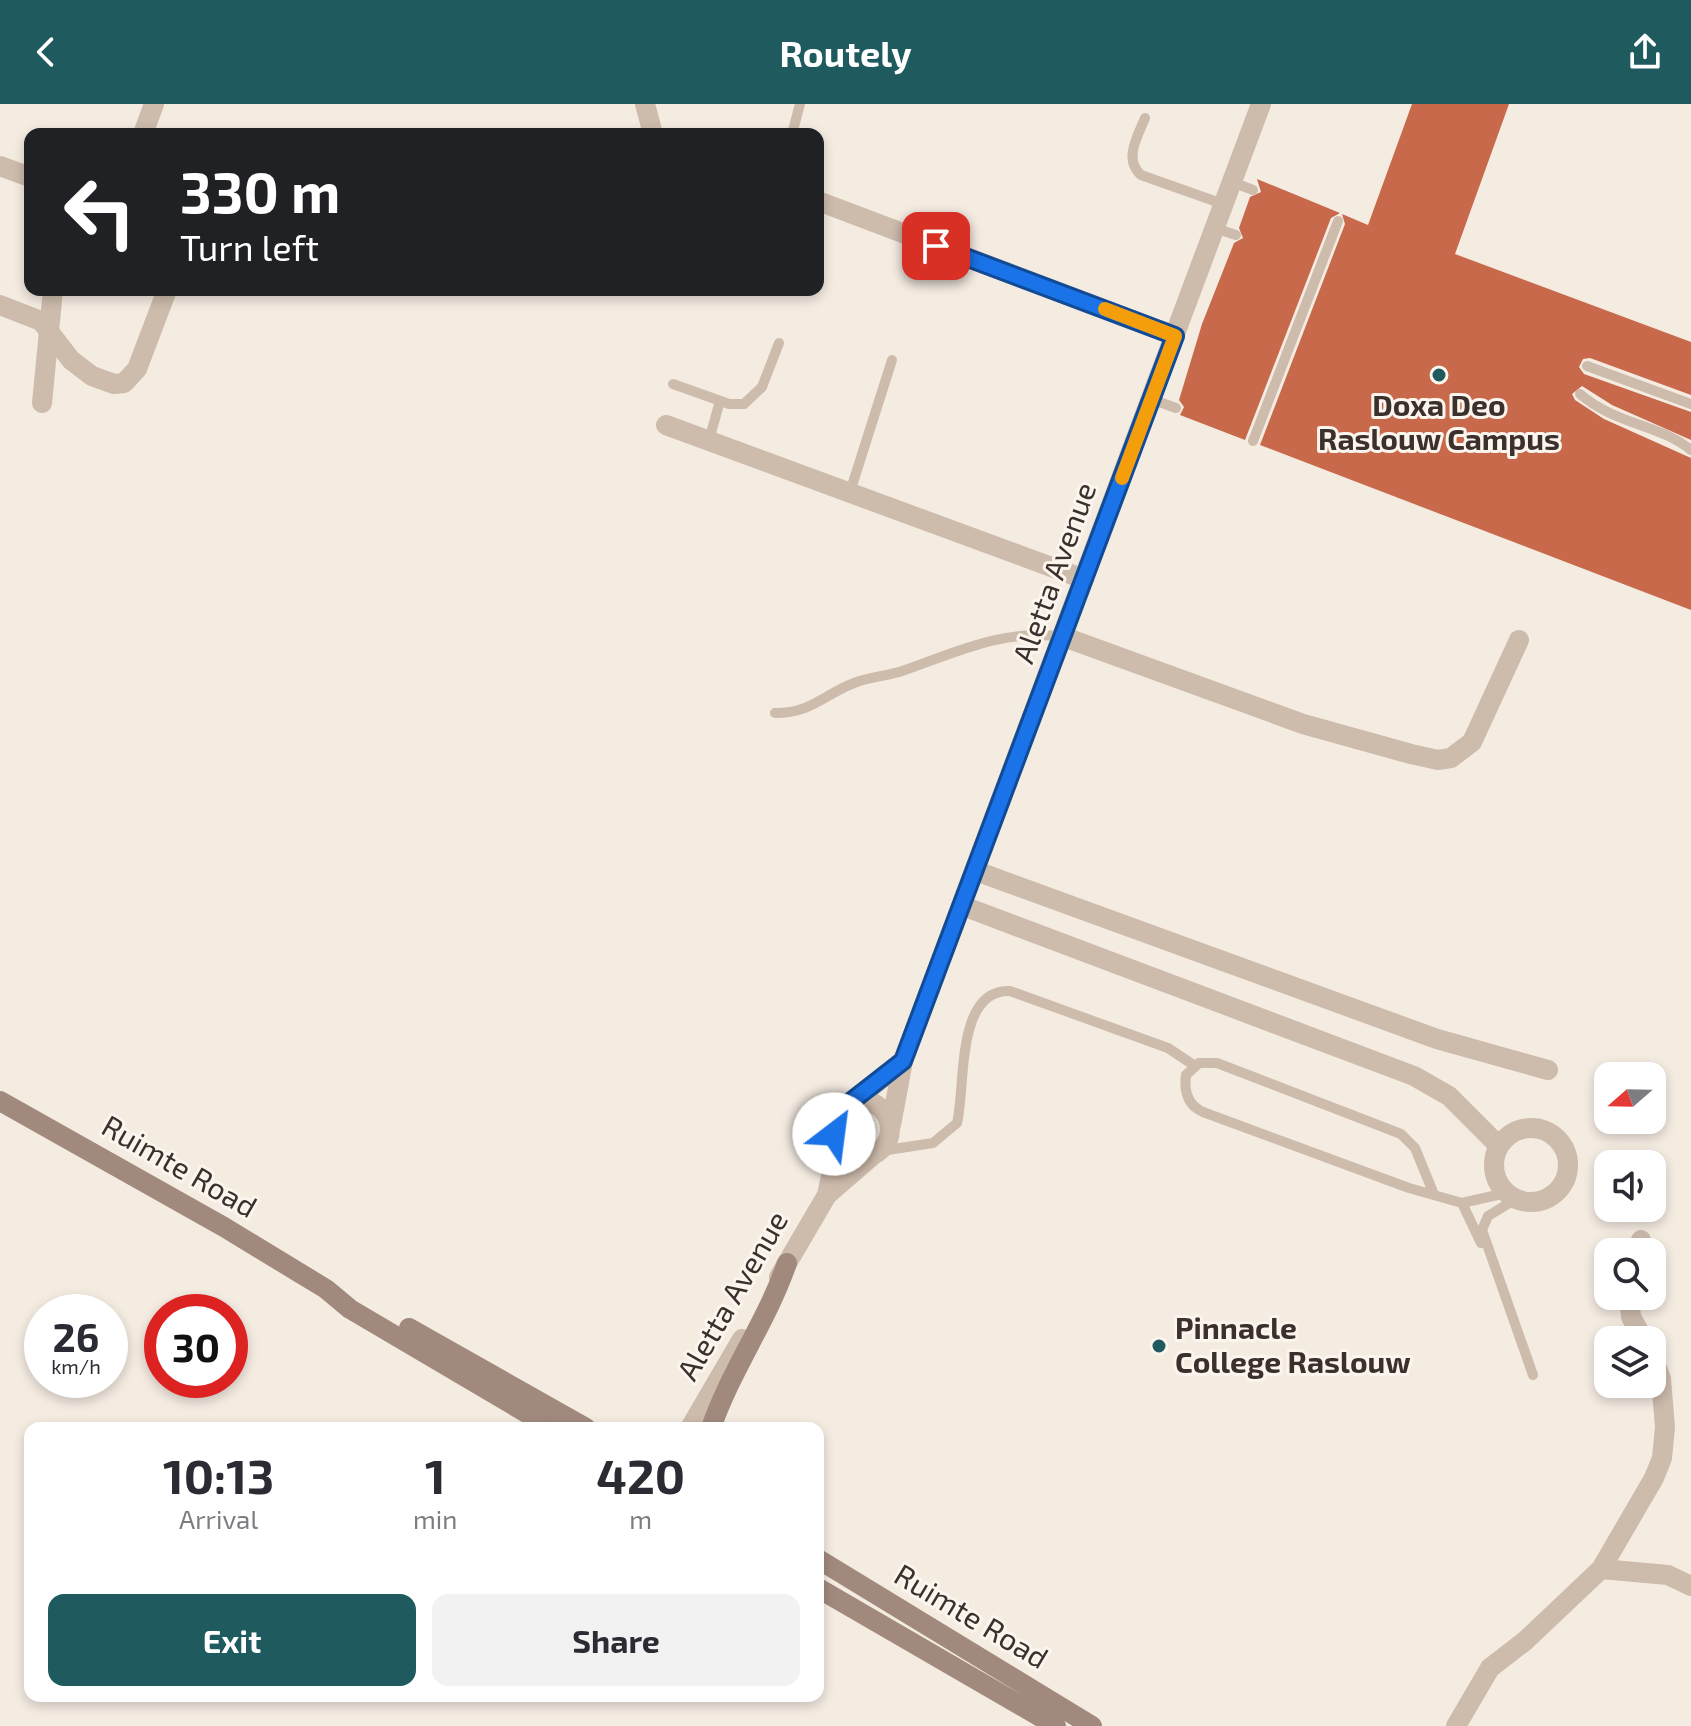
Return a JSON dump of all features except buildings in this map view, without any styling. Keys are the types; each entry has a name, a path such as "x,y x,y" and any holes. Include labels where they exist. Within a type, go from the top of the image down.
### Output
{"main road":[{"name":"Ruimte Road","path":"0,1101 224,1227 326,1289 350,1309 542,1422"},
{"path":"713,1422 735,1370 773,1302 787,1263"},
{"name":"Ruimte Road","path":"326,1289 355,1298 575,1422"},
{"name":"Ruimte Road","path":"824,1563 1092,1726"},
{"name":"Ruimte Road","path":"824,1591 1056,1726"}],"street":[{"path":"145,128 154,104"},
{"path":"645,104 651,128"},
{"name":"Aletta Avenue","path":"891,1125 903,1061 1261,104"},
{"path":"0,166 24,175"},
{"path":"824,203 1175,336"},
{"path":"42,403 53,296"},
{"path":"0,305 41,321 79,367 114,384 124,383 137,369 165,296"},
{"path":"666,425 1084,579"},
{"path":"1064,637 1303,724 1438,760 1460,754 1472,742 1519,640"},
{"path":"976,871 1437,1039 1548,1070"},
{"path":"963,906 1414,1076 1449,1096 1499,1146"},
{"name":"Aletta Avenue","path":"853,1102 903,1061"},
{"path":"853,1102 872,1102 887,1115 891,1134 876,1154 853,1156 838,1143 834,1134 838,1115 853,1102"},
{"path":"1529,1128 1552,1135 1566,1154 1566,1178 1552,1197 1528,1203 1511,1196 1494,1171 1499,1146 1517,1131 1529,1128"},
{"name":"Aletta Avenue","path":"694,1422 827,1195 838,1143"},
{"name":"Aletta Avenue","path":"827,1195 876,1154"},
{"path":"1456,1726 1490,1668 1525,1641 1601,1569 1662,1458 1665,1427 1663,1398"},
{"path":"1601,1569 1668,1575 1691,1586"}],"lane":[{"path":"794,128 800,104"},
{"path":"1145,118 1131,158 1134,169 1141,175 1223,204"},
{"path":"1232,182 1253,190"},
{"path":"1253,441 1338,221"},
{"path":"1214,228 1236,235"},
{"path":"673,384 720,401 744,404 754,398 779,343"},
{"path":"850,492 892,360"},
{"path":"1587,366 1691,404"},
{"path":"1580,394 1600,411 1680,442 1691,450"},
{"path":"1151,399 1176,408"},
{"path":"709,440 720,401"},
{"path":"775,713 806,710 852,683 898,672 978,643 1023,634 1064,637"},
{"path":"876,1154 933,1143 957,1123 962,1061 974,1016 981,1002 997,990 1010,991 1168,1048 1195,1066"},
{"path":"1433,1192 1415,1148 1401,1134 1217,1063 1206,1061 1186,1075 1185,1087 1196,1109 1409,1188 1433,1192 1462,1203 1511,1196"},
{"path":"1488,1255 1482,1230 1484,1219 1511,1196"},
{"path":"1462,1203 1488,1255 1533,1375"}],"slow traffic":[{"path":"1105,309 1175,336 1122,478"}],"place":[{"name":"Doxa Deo Raslouw Campus","path":"1439,375"},
{"name":"Pinnacle College Raslouw","path":"1159,1346"}],"route":[{"path":"834,1134 838,1115 844,1107 903,1061 1175,336 936,246"}]}
